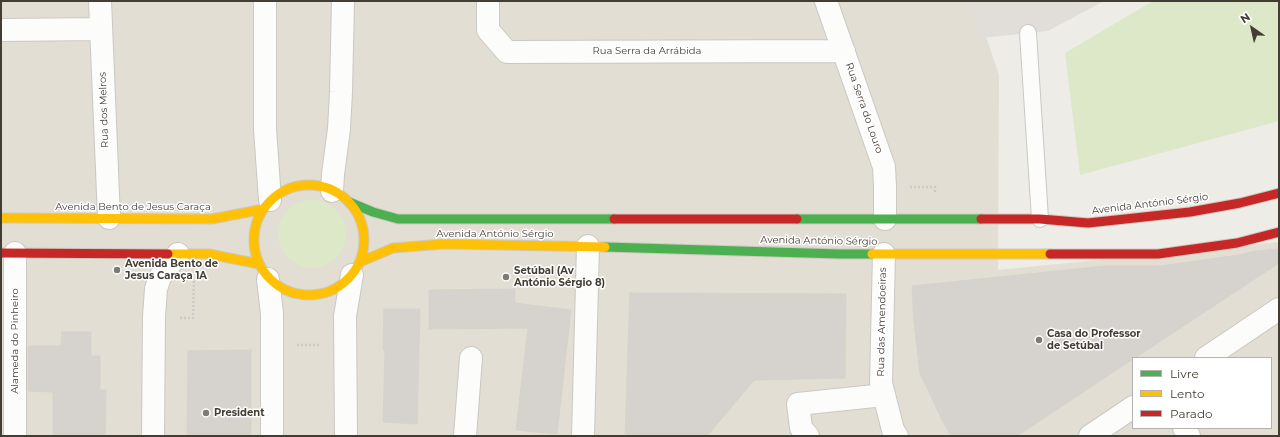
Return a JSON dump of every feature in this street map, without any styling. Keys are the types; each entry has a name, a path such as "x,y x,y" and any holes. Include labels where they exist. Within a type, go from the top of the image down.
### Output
{"main road":[{"path":"8,253 209,254 264,272 283,290 301,295 320,294 338,288 356,268 364,241 360,220 340,196 315,186 298,186 282,193 267,204 255,226 254,245 264,272"},
{"name":"Avenida António Sérgio","path":"340,196 373,212 398,219 885,218 1040,219 1088,223 1190,212 1240,203 1279,193"},
{"name":"Avenida Bento de Jesus Caraça","path":"1,218 212,218 267,204"},
{"name":"Avenida António Sérgio","path":"356,268 393,248 444,244 588,246 884,254 1158,254 1237,243 1279,232"}],"street":[{"name":"Rua dos Melros","path":"100,1 108,218"},
{"path":"265,1 265,129 267,204"},
{"path":"340,196 333,174 341,99 343,1"},
{"name":"Rua Serra da Arrábida","path":"488,1 488,30 507,52 844,51"},
{"name":"Rua Serra do Louro","path":"826,1 884,167 885,218"},
{"path":"1,30 101,29"},
{"path":"583,436 588,246"},
{"name":"Alameda do Pinheiro","path":"8,253 10,431"},
{"path":"153,436 154,317 156,289 160,277 178,254"},
{"name":"Rua das Amendoeiras","path":"884,254 881,383 893,430 897,436"},
{"path":"346,436 345,316 356,268"},
{"path":"264,272 272,314 272,436"},
{"path":"1207,357 1279,309"},
{"path":"466,436 471,358"},
{"path":"808,436 801,428 798,404 884,395"},
{"path":"1090,436 1132,408"}],"lane":[{"path":"1028,33 1040,219"}],"path":[{"path":"272,346 346,345"}],"shaded area":[{"path":"1,1 974,1 999,75 998,270 1279,242 1279,436 1,436"},
{"path":"966,1 1104,1 1048,31 981,38"}],"green space":[{"path":"1153,1 1279,1 1279,121 1080,175 1065,53"},
{"path":"305,200 319,200 331,205 341,215 346,227 346,241 341,253 331,263 319,268 305,268 293,263 283,253 278,241 278,227 283,215 293,205"}],"building":[{"name":"Casa do Professor de Setúbal","path":"1279,249 1279,263 1137,357 1132,357 1132,360 1017,436 951,436 920,373 914,322 912,286 1105,266 1160,266 1239,255 1256,251"},
{"path":"515,289 515,303 571,310 557,434 516,430 528,328 429,329 429,290"},
{"path":"630,293 846,294 845,378 754,380 707,436 625,436"},
{"path":"384,309 420,309 417,424 383,422 385,350 383,350"},
{"path":"62,332 91,332 91,356 100,356 100,390 106,390 105,436 53,436 53,392 28,391 28,346 61,346"},
{"path":"251,350 251,436 187,436 188,351"}],"traffic: fast":[{"path":"349,202 373,212 398,219 614,219"},
{"path":"797,219 981,219"},
{"path":"605,247 872,254"}],"traffic: slow":[{"path":"309,185 330,189 348,201 360,219 364,240 360,261 348,279 330,291 309,295 288,291 270,279 258,261 254,240 258,219 270,201 288,189 309,185"},
{"path":"1,218 212,219 264,209"},
{"path":"360,262 393,248 444,244 605,247"},
{"path":"168,254 209,254 259,264"},
{"path":"872,254 1050,254"}],"traffic: jam":[{"path":"981,219 1040,219 1088,223 1190,212 1240,203 1279,193"},
{"path":"614,219 797,219"},
{"path":"1050,254 1158,254 1237,243 1279,232"},
{"path":"1,253 168,254"}],"place":[{"name":"Avenida Bento de Jesus Caraça 1A","path":"117,270"},
{"name":"Setúbal (Av António Sérgio 8)","path":"506,277"},
{"name":"Casa do Professor de Setúbal","path":"1039,340"},
{"name":"President","path":"206,413"}]}
